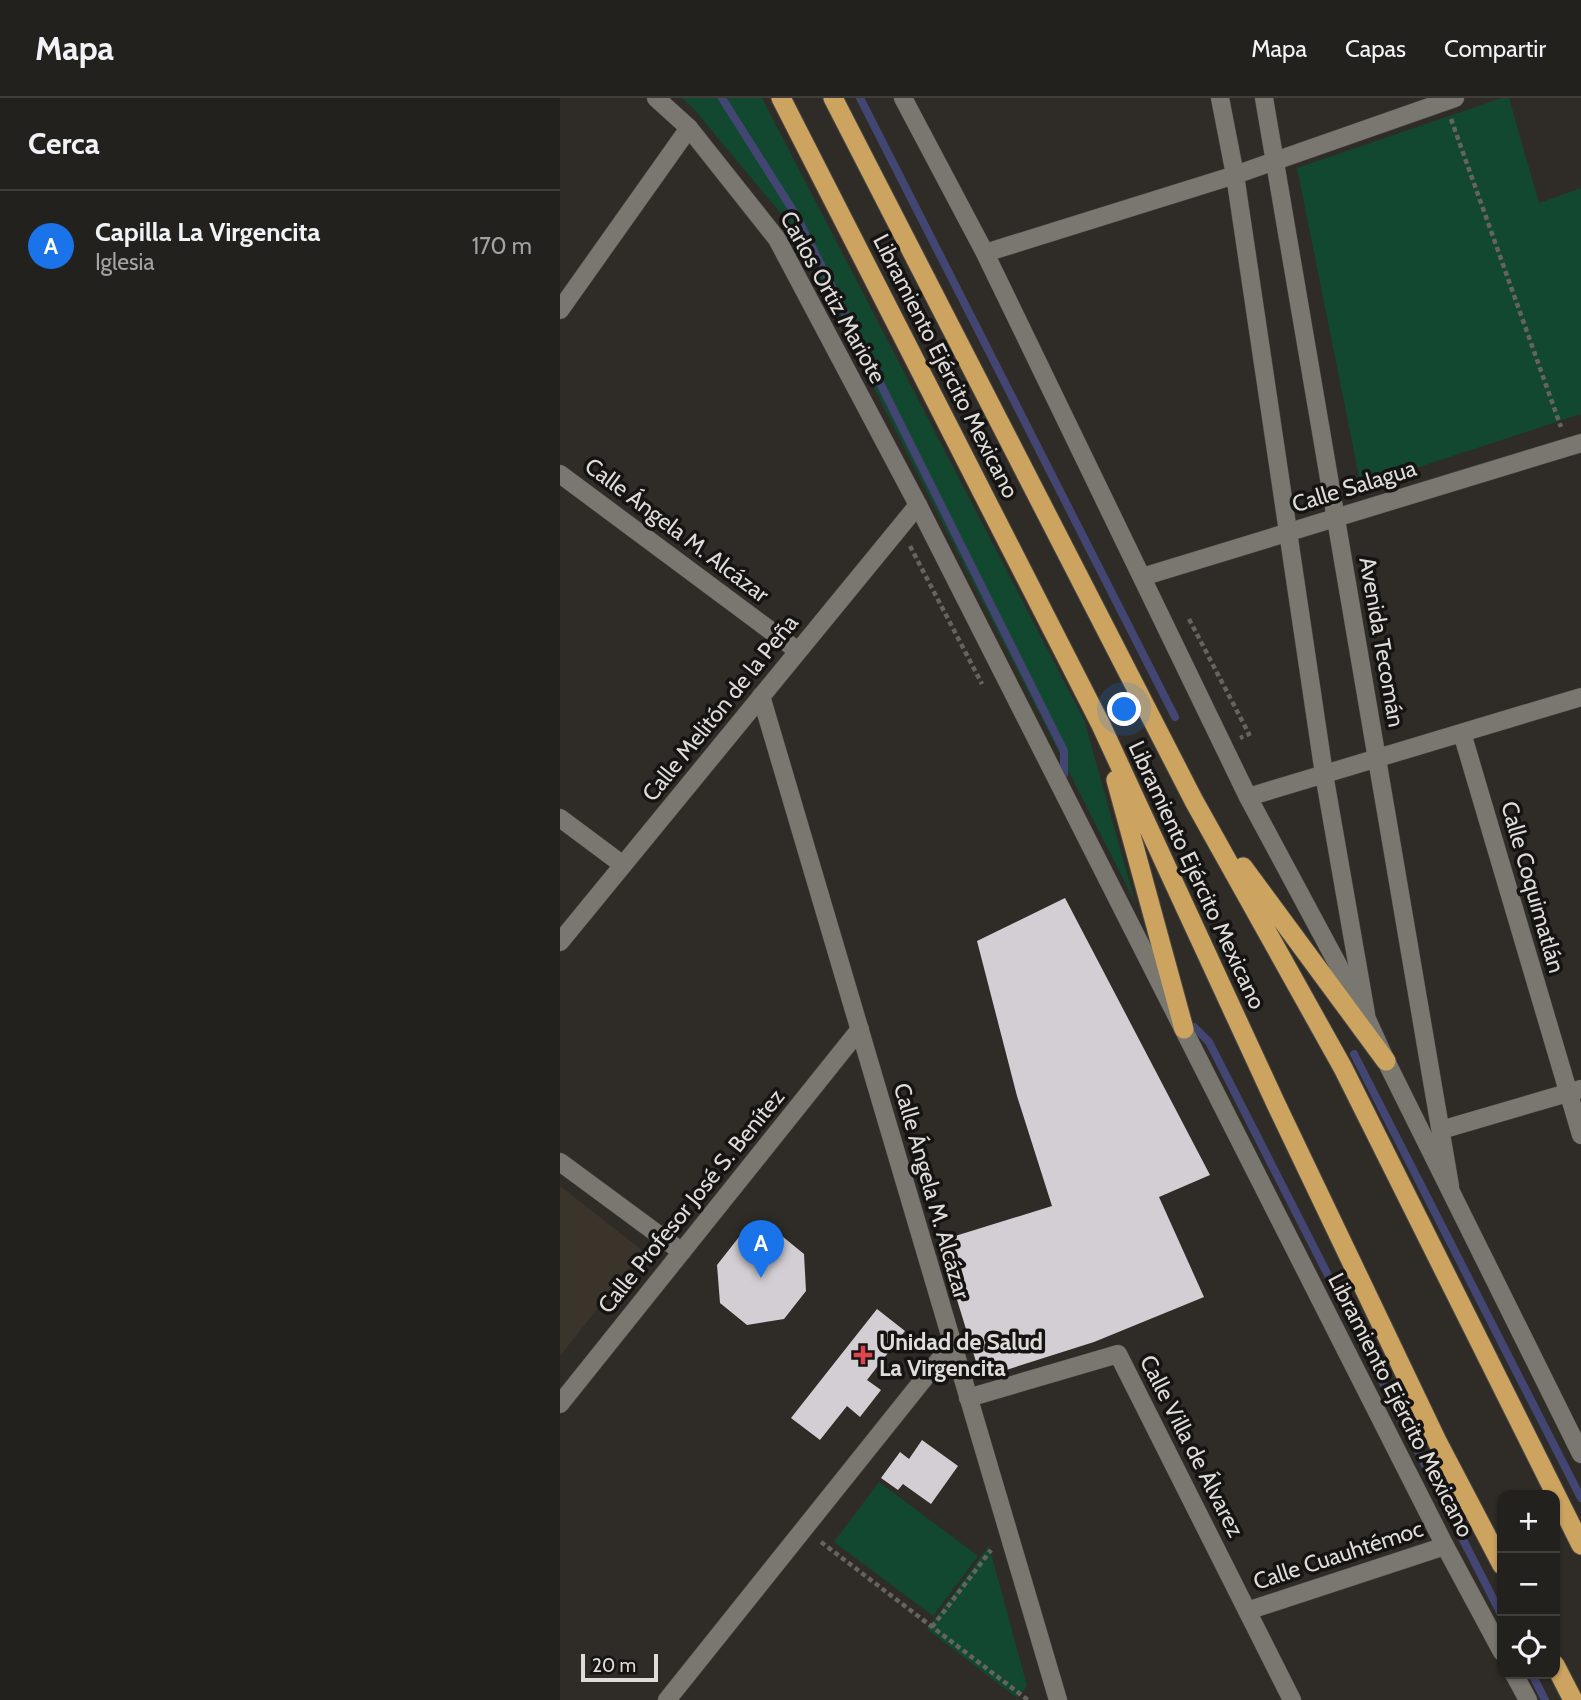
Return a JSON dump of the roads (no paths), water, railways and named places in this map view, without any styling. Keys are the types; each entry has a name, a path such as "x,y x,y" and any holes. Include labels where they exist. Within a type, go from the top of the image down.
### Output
{"highway":[{"name":"Libramiento Ejército Mexicano","path":"781,98 1101,725 1276,1104 1432,1430 1497,1555"},
{"name":"Libramiento Ejército Mexicano","path":"832,98 1195,802 1343,1068 1581,1545"},
{"path":"1101,725 1184,1029"},
{"path":"1195,802 1386,1061"},
{"path":"1560,1675 1573,1700"}],"street":[{"name":"Carlos Ortiz Mariote","path":"656,98 689,128 777,239 918,505"},
{"path":"903,98 985,253 1248,797 1366,1017 1581,1454"},
{"path":"1220,98 1235,175 1324,774 1366,1017"},
{"name":"Avenida Tecomán","path":"1264,98 1451,1193"},
{"path":"985,253 1235,175 1450,100"},
{"path":"560,310 689,128"},
{"name":"Calle Salagua","path":"1142,577 1574,445"},
{"name":"Calle Ángela M. Alcázar","path":"560,474 798,650"},
{"name":"Calle Melitón de la Peña","path":"560,942 918,505"},
{"name":"Libramiento Ejército Mexicano","path":"918,505 1445,1546 1497,1643"},
{"name":"Calle Ángela M. Alcázar","path":"761,696 1056,1699"},
{"path":"1248,797 1581,697"},
{"name":"Calle Coquimatlán","path":"1462,733 1575,1091 1581,1135"},
{"path":"560,818 623,865"},
{"name":"Calle Profesor José S. Benítez","path":"560,1404 860,1029"},
{"path":"1441,1130 1575,1091"},
{"path":"560,1162 682,1252"},
{"path":"667,1700 951,1345"},
{"name":"Calle Villa de Álvarez","path":"968,1398 1118,1353 1292,1700"},
{"name":"Calle Cuauhtémoc","path":"1247,1611 1445,1546"},
{"path":"1517,1679 1528,1700"}],"waterway":[{"path":"722,98 797,217 1064,751 1064,774"},
{"path":"860,98 1175,717"},
{"path":"1194,1027 1209,1042 1497,1606"},
{"path":"1354,1054 1581,1498"},
{"path":"1534,1679 1545,1700"}],"place":[{"name":"Capilla La Virgencita","path":"761,1278"},
{"name":"Unidad de Salud La Virgencita","path":"863,1355"}]}
